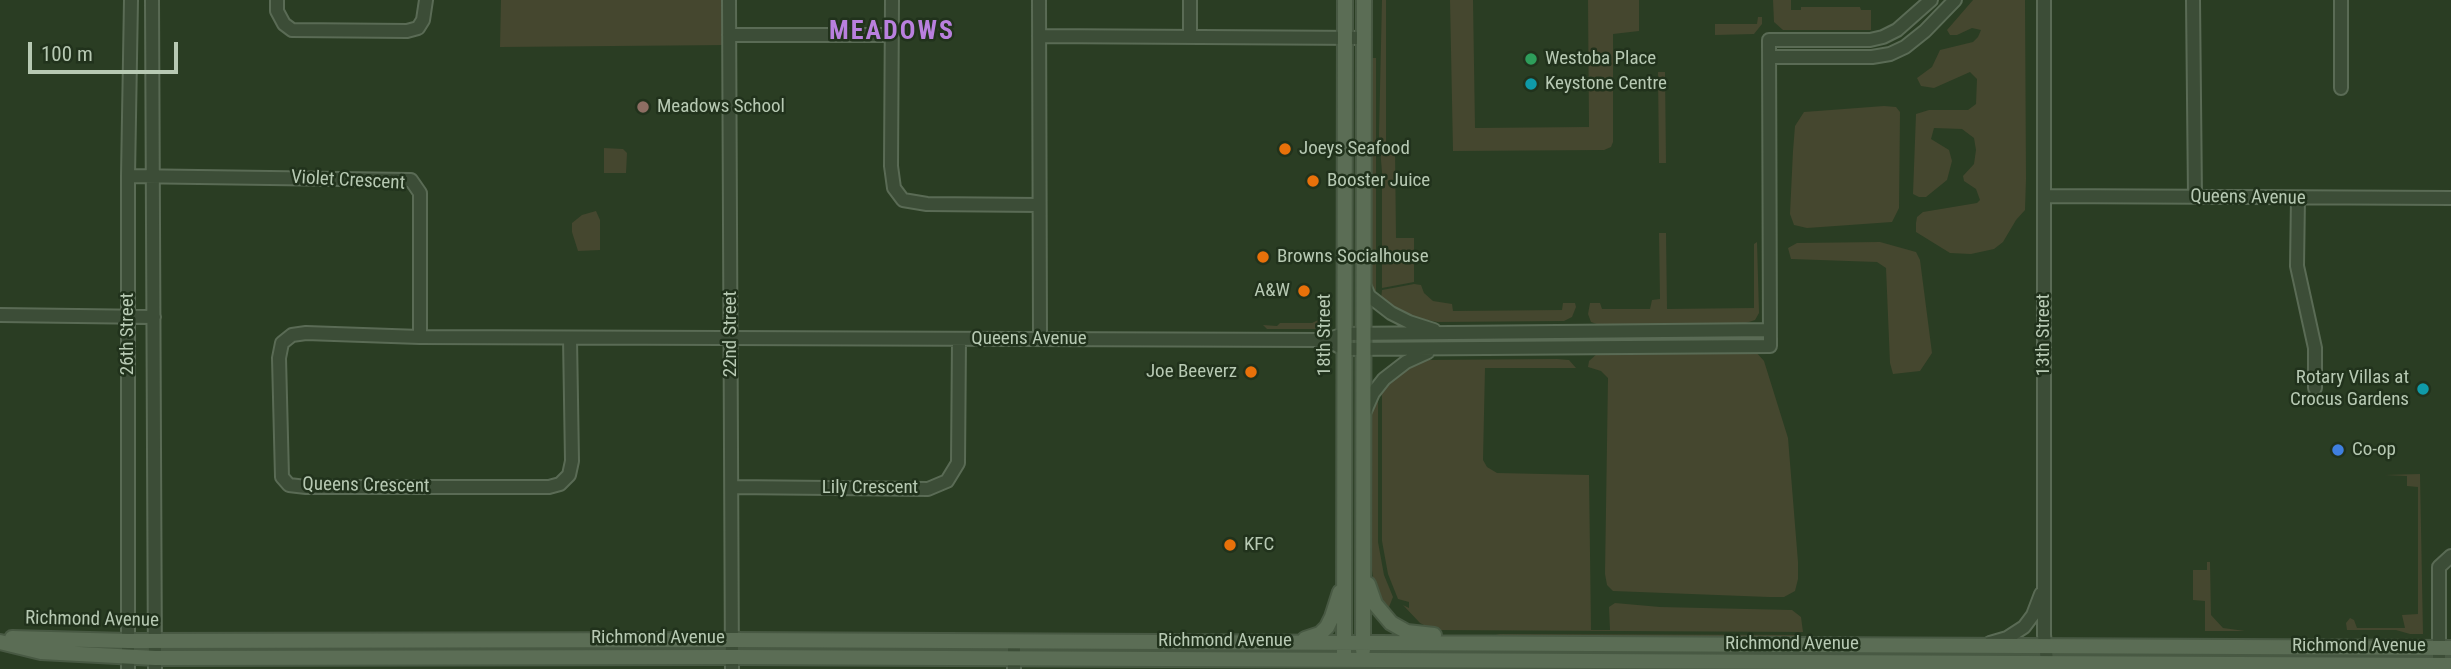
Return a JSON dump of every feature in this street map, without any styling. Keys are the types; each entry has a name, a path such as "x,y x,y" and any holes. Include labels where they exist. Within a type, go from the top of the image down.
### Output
{"main road":[{"name":"18th Street","path":"1344,665 1345,0"},
{"name":"18th Street","path":"1363,0 1363,665"},
{"path":"1363,559 1375,604 1398,628 1417,634 1484,636 1522,644"},
{"path":"1284,643 1315,636 1327,628 1344,573"},
{"name":"Richmond Avenue","path":"0,640 733,640 2445,648"},
{"name":"Richmond Avenue","path":"0,640 41,652 155,664 1014,664 1261,660 1344,665 1437,662 2048,667 2445,665"},
{"path":"1261,660 1312,669"},
{"path":"1395,669 1411,664 1437,662"}],"street":[{"name":"26th Street","path":"128,663 128,176 131,0"},
{"name":"26th Street","path":"152,0 155,664"},
{"path":"277,0 277,11 284,24 292,30 407,31 418,28 424,20 426,0"},
{"name":"22nd Street","path":"729,0 732,663"},
{"path":"892,0 891,166 894,188 903,200 927,204 1038,205"},
{"path":"1039,0 1040,339"},
{"path":"1190,0 1190,37"},
{"path":"1326,340 1344,349 1770,346 1769,40 1870,40 1883,37 1897,30 1931,0"},
{"path":"1770,57 1872,57 1890,54 1916,39 1955,0"},
{"name":"13th Street","path":"2044,0 2044,587 2048,667"},
{"path":"2193,0 2195,197"},
{"path":"2341,0 2341,88"},
{"path":"729,35 892,35"},
{"path":"1040,36 1363,38"},
{"name":"Violet Crescent","path":"128,176 411,180 420,193 421,337"},
{"name":"Queens Avenue","path":"2045,196 2451,198"},
{"path":"2298,198 2297,266 2315,348 2315,388"},
{"path":"1363,275 1366,293 1383,308 1409,322 1448,333"},
{"path":"0,314 154,317"},
{"path":"1326,340 1344,334 1770,330"},
{"name":"Queens Crescent","path":"570,338 572,461 569,475 560,484 549,487 306,487 289,485 282,477 279,358 282,342 292,335 306,333 421,337 732,339"},
{"name":"Queens Avenue","path":"732,339 1326,340"},
{"name":"Lily Crescent","path":"732,487 928,489 947,481 957,463 959,340"},
{"path":"1362,432 1367,404 1384,379 1412,358 1450,349"},
{"path":"2445,665 2439,567 2451,556"},
{"path":"1980,646 2007,638 2024,627 2033,615 2044,587"},
{"path":"1014,642 1014,664"},
{"path":"1812,644 1812,664"}],"green space":[{"path":"501,0 729,0 729,45 500,47"},
{"path":"1382,0 1386,0 1386,147 1395,148 1396,238 1414,238 1414,282 1382,288 1382,172 1379,135"},
{"path":"1450,0 1473,0 1475,128 1589,127 1588,0 1639,0 1639,31 1613,34 1611,147 1604,150 1453,151"},
{"path":"1773,0 1791,0 1791,10 1801,10 1801,7 1860,7 1861,10 1871,10 1871,30 1783,30 1774,22"},
{"path":"1973,0 2025,0 2025,210 2003,242 1994,249 1971,254 1950,253 1916,232 1917,217 1923,212 1977,203 1980,200 1976,189 1964,181 1963,176 1974,164 1974,138 1962,129 1934,128 1931,139 1949,150 1952,161 1947,180 1926,197 1919,197 1913,194 1916,114 1929,110 1968,110 1976,104 1977,79 1970,72 1934,88 1921,86 1917,78 1932,67 1940,50 1973,42 1978,37 1981,30 1972,28 1957,35 1950,35 1947,30"},
{"path":"1758,17 1762,17 1762,24 1754,34 1715,35 1715,24 1757,24"},
{"path":"1370,58 1376,58 1376,296 1370,289"},
{"path":"1658,72 1665,72 1666,163 1659,163"},
{"path":"1896,107 1900,112 1899,208 1892,222 1807,228 1794,225 1790,214 1795,126 1804,112"},
{"path":"604,148 623,149 627,153 626,173 604,173"},
{"path":"596,211 600,220 600,250 578,251 572,223 582,215"},
{"path":"1659,233 1666,233 1667,309 1754,308 1754,244 1757,242 1759,313 1755,320 1743,324 1602,326 1591,322 1588,314 1590,303 1600,303 1602,309 1650,309 1652,300 1660,299"},
{"path":"1880,242 1916,252 1920,260 1932,353 1920,371 1893,374 1890,363 1886,268 1877,262 1791,259 1788,248 1797,243"},
{"path":"1421,285 1424,293 1433,301 1452,304 1453,311 1562,310 1563,303 1575,303 1576,307 1572,317 1564,321 1438,322 1411,317 1381,300 1382,290"},
{"path":"1320,312 1331,313 1330,324 1323,329 1267,329 1263,325 1312,323 1318,320"},
{"path":"1755,336 1756,339 1753,340 1595,342 1593,339 1593,338"},
{"path":"1570,338 1570,342 1379,344 1379,340"},
{"path":"1756,352 1764,361 1788,438 1798,562 1795,591 1784,597 1769,597 1613,591 1607,585 1605,574 1608,378 1601,371 1588,367 1589,361 1598,353"},
{"path":"1424,360 1569,360 1576,368 1485,368 1483,460 1487,467 1497,473 1589,475 1591,630 1610,630 1609,607 1615,603 1660,607 1792,610 1801,617 1803,632 1434,630 1420,623 1403,605 1409,608 1409,602 1398,599 1388,574 1382,541 1382,389 1412,364"},
{"path":"1378,396 1378,542 1384,575 1393,597 1387,612 1375,589 1369,552 1370,419"},
{"path":"2420,474 2423,634 2396,630 2347,630 2346,623 2350,618 2354,620 2357,628 2405,628 2402,615 2418,614 2418,487 2407,486 2407,476 2384,475"},
{"path":"2207,562 2210,562 2211,615 2223,628 2245,631 2205,631 2205,601 2193,600 2193,570 2207,570"},
{"path":"1495,634 1801,635 1800,638 1511,637"}],"place":[{"name":"Westoba Place","path":"1531,59"},
{"name":"Keystone Centre","path":"1531,84"},
{"name":"Meadows School","path":"643,107"},
{"name":"Joeys Seafood","path":"1285,149"},
{"name":"Booster Juice","path":"1313,181"},
{"name":"Browns Socialhouse","path":"1263,257"},
{"name":"A&W","path":"1304,291"},
{"name":"Joe Beeverz","path":"1251,372"},
{"name":"Rotary Villas at Crocus Gardens","path":"2423,389"},
{"name":"Co-op","path":"2338,450"},
{"name":"KFC","path":"1230,545"}],"district":[{"name":"MEADOWS","path":"892,32"}]}
